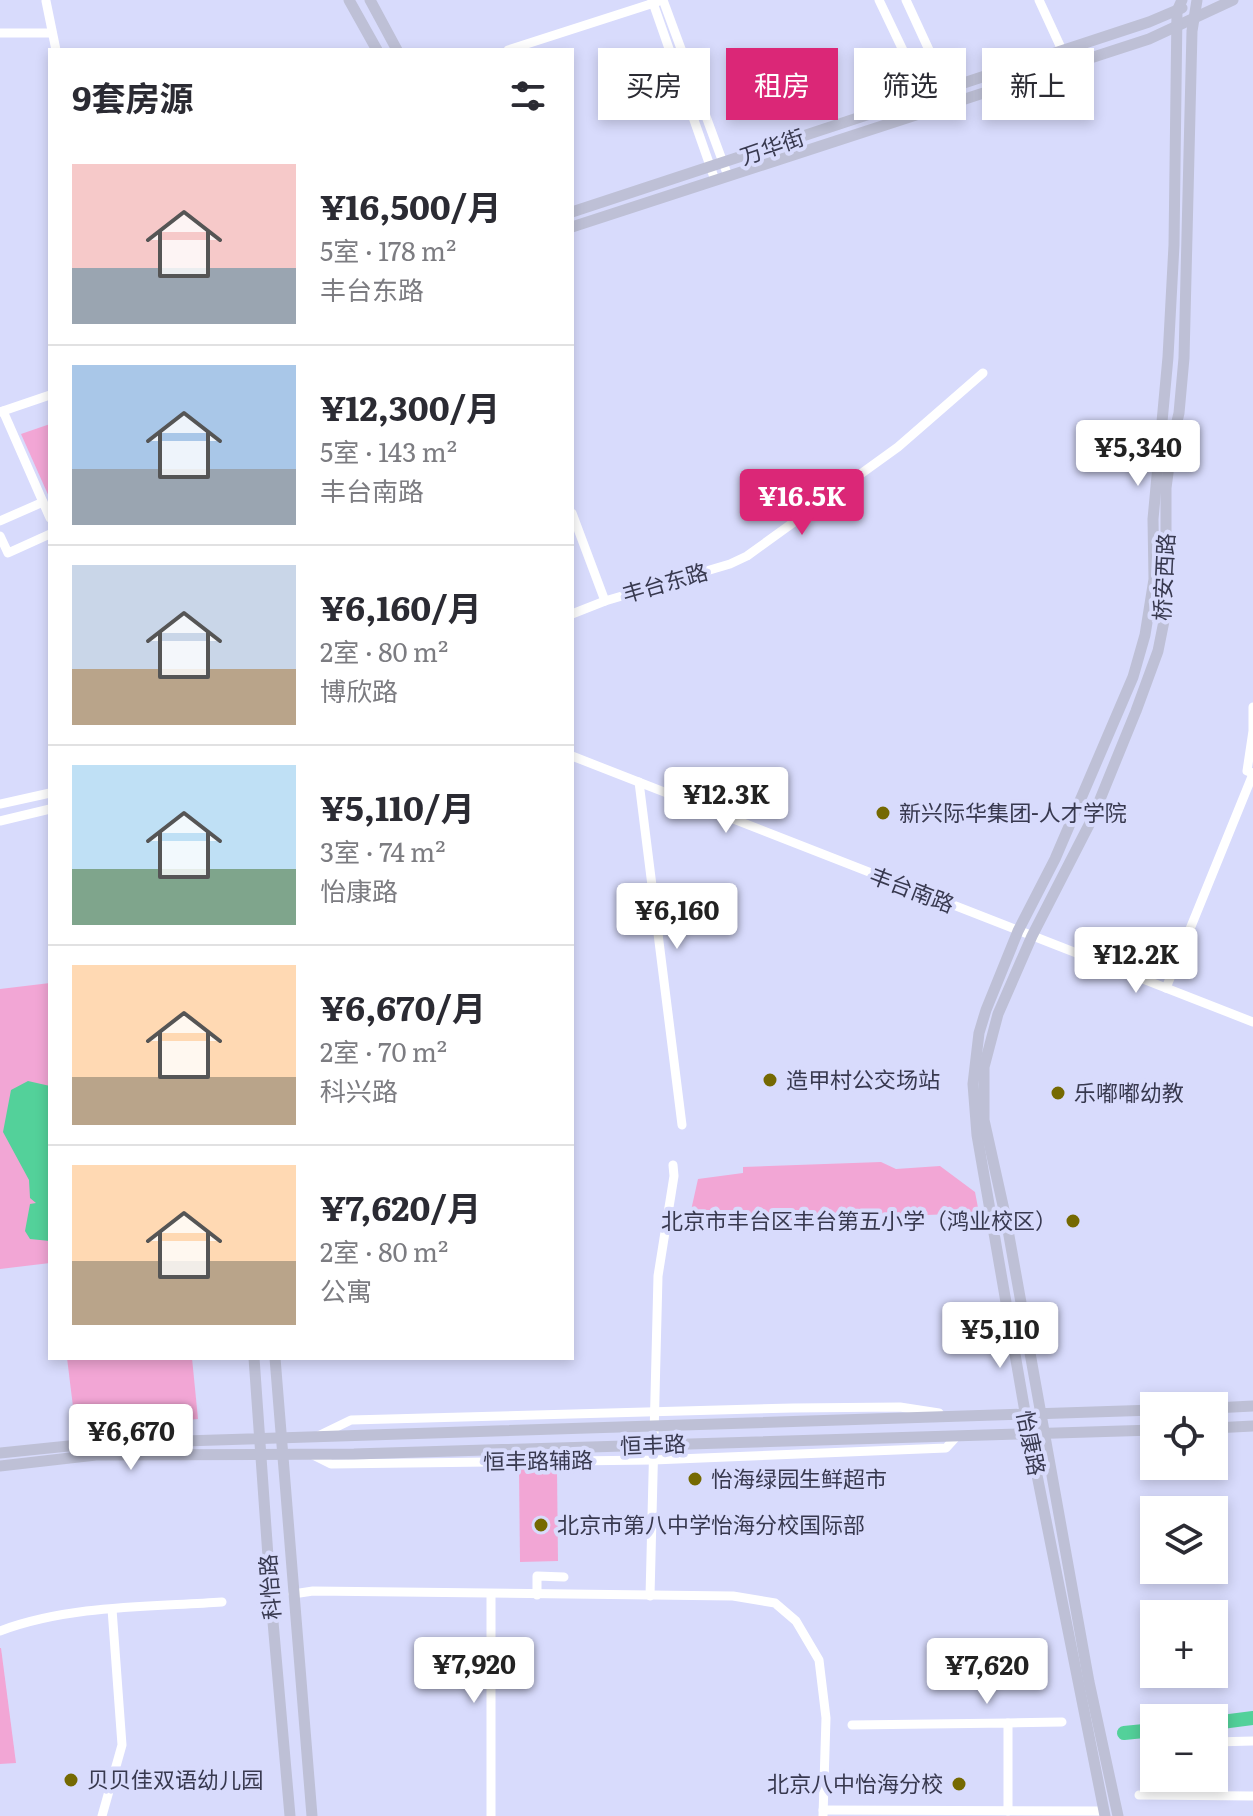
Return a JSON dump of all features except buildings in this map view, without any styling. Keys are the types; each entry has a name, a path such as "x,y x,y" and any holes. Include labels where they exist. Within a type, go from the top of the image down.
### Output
{"main road":[{"path":"349,0 376,48"},
{"path":"370,0 396,48"},
{"name":"万华街","path":"1067,48 1177,4 1197,0"},
{"name":"桥安西路","path":"1032,936 1092,819 1120,752 1158,651 1166,611 1166,488 1179,413 1184,358 1197,0"},
{"name":"万华街","path":"966,98 1149,39 1233,0"},
{"name":"桥安西路","path":"1018,931 1055,859 1133,677 1151,602 1154,579 1153,519 1174,259 1177,4"},
{"name":"万华街","path":"574,226 716,170 855,120"},
{"name":"万华街","path":"574,211 716,170 728,176 898,120"},
{"name":"怡康路","path":"1018,931 979,1033 973,1084 979,1149 1029,1435 1104,1813"},
{"name":"怡康路","path":"1032,936 989,1040 984,1067 984,1120 1006,1219 1089,1682 1118,1816"},
{"name":"科怡路","path":"254,1360 290,1816"},
{"name":"科怡路","path":"278,1360 282,1453 312,1816"},
{"path":"1228,1407 1253,1406"},
{"name":"恒丰路","path":"0,1453 88,1444 1140,1410"},
{"path":"1228,1427 1253,1426"},
{"name":"恒丰路","path":"0,1466 96,1455 310,1454 1140,1431"}],"street":[{"path":"879,0 902,48"},
{"path":"906,0 928,48"},
{"path":"1039,0 1061,48"},
{"path":"46,1 56,48"},
{"path":"514,48 659,1 716,170"},
{"path":"0,33 52,33"},
{"name":"丰台东路","path":"574,613 747,556 898,447 983,373"},
{"path":"48,396 1,412 48,513"},
{"path":"0,521 43,502"},
{"path":"574,518 605,601"},
{"path":"0,536 8,553 48,535"},
{"path":"1166,988 1251,772 1253,707"},
{"name":"丰台南路","path":"574,757 1253,1022"},
{"path":"639,782 682,1125"},
{"path":"0,804 48,793"},
{"path":"0,821 48,809"},
{"path":"650,1596 658,1276 674,1176 673,1165"},
{"name":"恒丰路辅路","path":"317,1436 351,1420 900,1407 962,1417"},
{"name":"恒丰路辅路","path":"310,1454 331,1464 653,1460 946,1448 956,1437"},
{"path":"537,1595 537,1576 564,1577"},
{"path":"293,1594 313,1591 733,1596 775,1603 796,1621 819,1660 826,1718 823,1813 1104,1813"},
{"path":"491,1595 491,1816"},
{"path":"0,1631 25,1622 112,1609 222,1602"},
{"path":"102,1816 122,1745 112,1609"},
{"path":"852,1725 1062,1722"},
{"path":"1008,1723 1008,1811"},
{"path":"1228,1742 1253,1741"},
{"path":"1139,1795 1253,1796"}],"shaded area":[{"path":"48,425 48,495 21,434"},
{"path":"48,983 48,1263 0,1269 0,989"},
{"path":"28,1081 48,1086 48,1241 30,1239 25,1231 30,1204 36,1203 30,1198 29,1180 3,1132 11,1090"},
{"path":"881,1162 896,1169 940,1166 975,1192 979,1213 688,1224 698,1179 743,1173 743,1167"},
{"path":"67,1360 192,1360 198,1419 76,1431"},
{"path":"519,1469 557,1469 558,1561 520,1562"},
{"path":"1,1648 16,1763 0,1764"}],"waterway":[{"path":"1228,1721 1253,1718"},
{"path":"1124,1733 1140,1731"}],"place":[{"name":"新兴际华集团-人才学院","path":"883,813"},
{"name":"造甲村公交场站","path":"770,1080"},
{"name":"乐嘟嘟幼教","path":"1058,1093"},
{"name":"北京市丰台区丰台第五小学（鸿业校区）","path":"1073,1221"},
{"name":"怡海绿园生鲜超市","path":"695,1479"},
{"name":"北京市第八中学怡海分校国际部","path":"541,1525"},
{"name":"贝贝佳双语幼儿园","path":"71,1780"},
{"name":"北京八中怡海分校","path":"959,1784"}]}
